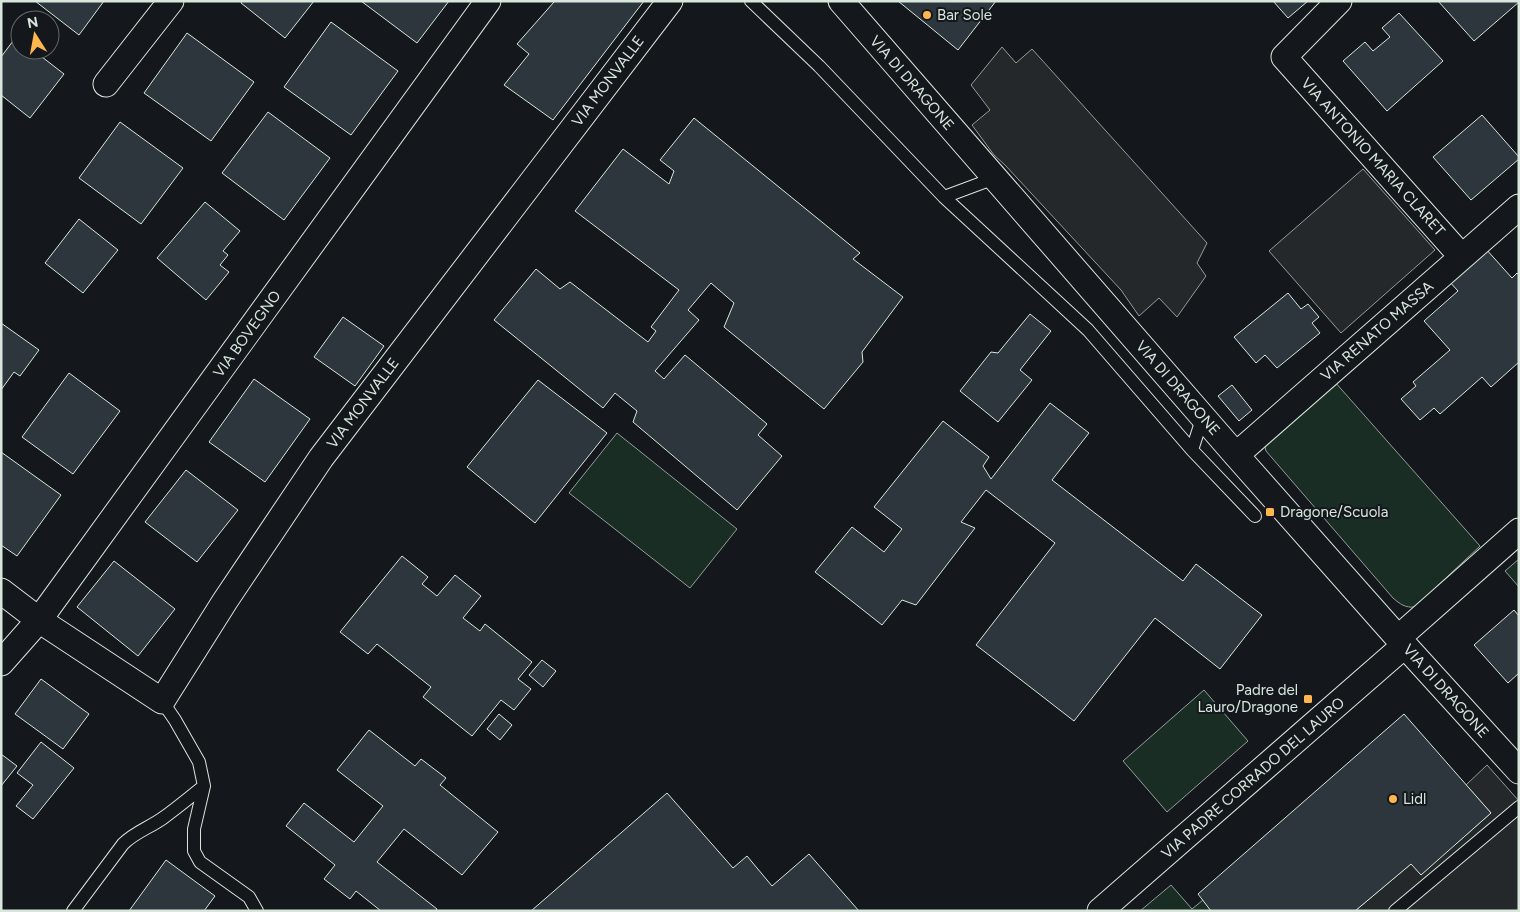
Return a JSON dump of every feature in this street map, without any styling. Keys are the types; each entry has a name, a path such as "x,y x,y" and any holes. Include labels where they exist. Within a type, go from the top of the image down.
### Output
{"street":[{"path":"106,84 171,1"},
{"name":"VIA BOVEGNO","path":"1,664 39,620 488,1"},
{"name":"VIA MONVALLE","path":"162,701 224,601 321,458 670,1"},
{"name":"VIA ANTONIO MARIA CLARET","path":"1339,1 1284,57 1462,257"},
{"name":"VIA DI DRAGONE","path":"848,4 995,178 1236,454 1519,771"},
{"name":"VIA RENATO MASSA","path":"1236,454 1519,207"},
{"name":"VIA PADRE CORRADO DEL LAURO","path":"1100,911 1401,641 1519,532"},
{"path":"1,591 39,620 162,701"}],"lane":[{"path":"751,1 819,66 944,197 1088,330 1192,450 1255,516"},
{"path":"944,197 995,178"},
{"path":"1192,450 1203,416"},
{"path":"162,701 176,720 199,762 204,786 194,829 194,851 200,862 249,897 256,911"},
{"path":"73,911 123,844 133,834 163,818 204,786"},
{"path":"1395,911 1519,807"}],"green space":[{"path":"1334,381 1480,546 1415,607 1403,605 1393,598 1266,451 1266,444"},
{"path":"617,433 737,529 690,588 569,493"},
{"path":"1519,559 1519,587 1505,571"},
{"path":"1204,690 1248,741 1167,812 1123,761"},
{"path":"1171,885 1192,909 1203,900 1212,911 1140,911"}],"shaded area":[{"path":"1002,47 1016,63 1032,49 1207,243 1197,263 1206,276 1177,317 1159,298 1139,316 1121,290 994,155 972,125 990,110 971,85"},
{"path":"1363,169 1435,250 1341,333 1269,251"},
{"path":"1487,765 1519,801 1519,911 1355,911 1411,864 1457,843 1491,813 1466,785"}],"building":[{"path":"35,1 104,1 79,35 60,20 60,10 47,10"},
{"path":"242,1 314,1 285,38 241,3"},
{"path":"361,1 449,1 417,43"},
{"path":"552,1 644,1 553,120 504,85 529,54 517,44 554,2"},
{"path":"898,1 996,1 958,50"},
{"path":"1273,1 1308,1 1288,18"},
{"path":"1438,1 1519,1 1519,2 1474,41"},
{"path":"1399,13 1443,61 1387,111 1343,61 1365,42 1373,51 1390,37 1382,28"},
{"path":"331,22 398,71 351,135 284,87"},
{"path":"187,33 254,82 211,141 144,93"},
{"path":"10,45 10,60 46,60 64,74 30,118 1,95 1,57"},
{"path":"268,112 330,158 284,220 222,173"},
{"path":"1482,115 1519,159 1471,200 1433,157"},
{"path":"694,118 860,253 853,259 903,297 862,352 863,362 824,409 724,327 734,303 711,283 688,310 699,320 655,371 664,379 685,355 767,424 758,435 782,456 737,510 633,422 637,411 615,393 603,408 494,320 536,269 560,289 570,282 648,342 656,331 651,327 679,290 575,211 623,149 669,184 674,171 660,160"},
{"path":"120,122 183,168 141,224 79,178"},
{"path":"205,202 240,231 223,251 228,255 220,265 229,272 206,300 157,258"},
{"path":"79,219 118,250 83,293 45,263"},
{"path":"1485,248 1512,278 1517,273 1519,275 1519,362 1491,387 1482,377 1440,414 1434,408 1420,420 1401,399 1416,386 1413,382 1450,350 1424,321 1458,291 1448,280"},
{"path":"1288,293 1301,309 1308,304 1319,317 1312,323 1320,333 1277,368 1265,355 1256,363 1234,337"},
{"path":"1030,314 1051,331 1020,370 1032,380 998,422 960,391 991,352 998,353"},
{"path":"343,317 384,346 355,386 314,357"},
{"path":"1,323 39,350 20,376 14,372 1,390"},
{"path":"69,373 120,411 73,474 22,437"},
{"path":"254,379 310,419 265,482 209,442"},
{"path":"538,380 607,433 535,523 467,467"},
{"path":"1232,385 1252,410 1239,421 1218,396"},
{"path":"1050,403 1089,433 1052,480 1183,581 1196,564 1262,615 1220,669 1155,618 1074,721 976,645 1055,543 986,490 961,522 975,528 916,605 902,600 882,625 815,572 852,527 884,552 902,529 874,507 943,421 989,457 983,466 991,479"},
{"path":"1,452 61,495 17,556 1,545"},
{"path":"186,470 238,510 197,562 145,522"},
{"path":"402,556 428,577 422,584 437,596 455,575 481,596 463,618 480,631 485,624 532,662 518,679 531,689 514,710 501,700 472,736 423,697 431,687 377,644 368,654 340,632"},
{"path":"114,561 175,609 138,656 77,607"},
{"path":"1514,610 1519,616 1519,673 1508,683 1474,645"},
{"path":"542,660 556,671 543,687 529,675"},
{"path":"41,679 89,714 63,749 15,714"},
{"path":"499,714 512,725 500,740 487,729"},
{"name":"Lidl","path":"1404,714 1491,813 1421,875 1411,864 1355,911 1211,911 1198,894"},
{"path":"369,730 415,766 421,759 446,778 440,785 498,832 462,875 404,829 377,862 437,909 436,911 381,911 356,891 350,899 324,879 335,865 286,826 304,803 354,842 383,806 337,770"},
{"path":"41,742 74,768 33,819 16,806 33,785 17,773"},
{"path":"1,754 17,766 1,786"},
{"path":"667,793 733,868 747,856 772,886 809,854 859,911 531,911"},
{"path":"166,860 215,896 204,911 129,911"}],"place":[{"name":"Bar Sole","path":"927,15"},
{"name":"Dragone/Scuola","path":"1270,512"},
{"name":"Padre del Lauro/Dragone","path":"1308,699"},
{"name":"Lidl","path":"1393,799"}]}
